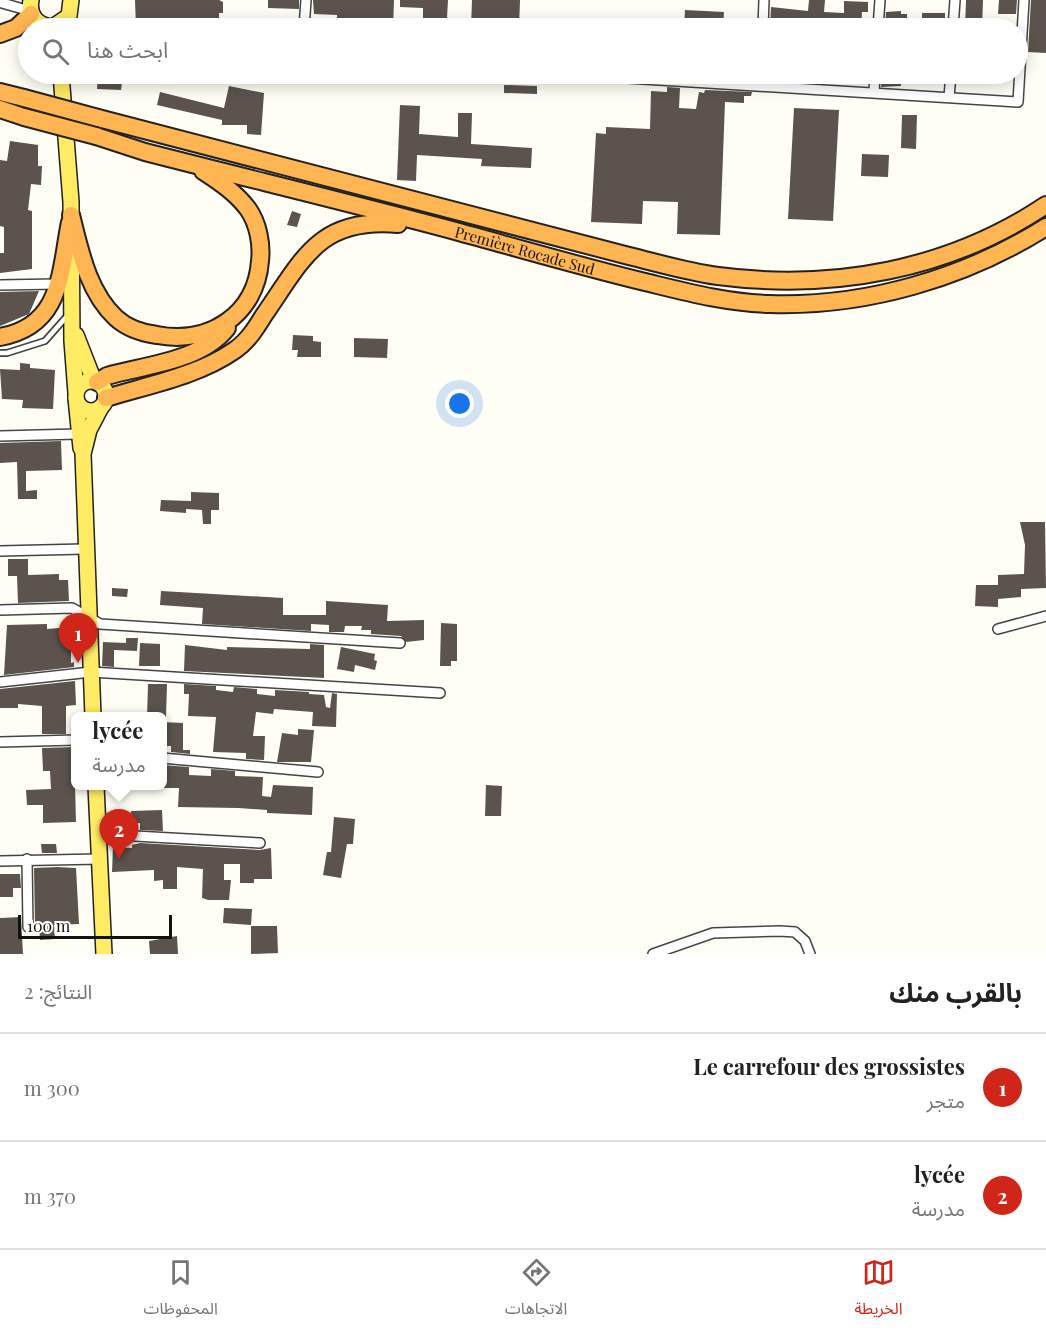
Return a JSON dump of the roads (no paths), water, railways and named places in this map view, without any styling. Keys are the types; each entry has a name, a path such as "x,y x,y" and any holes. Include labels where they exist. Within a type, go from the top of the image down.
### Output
{"highway":[{"path":"0,34 18,25"},
{"name":"Première Rocade Sud","path":"0,92 629,256 717,276 789,282 834,281 865,276 932,259 1007,229 1046,205"},
{"name":"Première Rocade Sud","path":"0,109 145,152 705,297 769,304 841,302 899,289 961,271 1011,250 1046,227"},
{"path":"95,381 191,354 215,340 249,300 259,278 262,249 249,210 231,190 203,171 145,152"},
{"path":"0,337 26,330 42,318 57,284 71,215"},
{"path":"71,215 83,261 95,291 116,318 136,332 164,337 189,337 214,331 233,320"},
{"path":"103,403 179,377 234,351 249,338 286,278 307,253 329,235 370,223 440,227"}],"main road":[{"path":"68,18 72,10 71,0"},
{"path":"62,84 71,215 72,317 78,434 83,454 84,549 93,712"},
{"path":"72,317 95,381 104,388 103,403 89,429 83,454"},
{"path":"76,395 82,384 95,381"},
{"path":"76,395 86,410 103,403"},
{"path":"96,790 104,954"}],"street":[{"path":"1,3 13,0"},
{"path":"305,18 306,0"},
{"path":"755,0 764,0 763,18"},
{"path":"879,18 880,0"},
{"path":"954,18 955,0"},
{"path":"1023,18 1024,0"},
{"path":"1,3 31,8"},
{"path":"742,84 1018,102 1019,84"},
{"path":"874,84 874,92"},
{"path":"949,97 950,84"},
{"path":"0,285 57,284"},
{"path":"0,436 78,434"},
{"path":"0,551 84,549"},
{"path":"0,610 72,608 100,624 400,644"},
{"path":"998,629 1046,616"},
{"path":"0,682 91,672 440,693"},
{"path":"0,742 71,740"},
{"path":"167,758 318,772"},
{"path":"99,834 260,843"},
{"path":"0,861 100,859"},
{"path":"27,860 28,927"},
{"path":"653,954 713,933 780,931 795,932 805,941 810,954"}],"lane":[{"path":"0,353 7,353 45,341 72,317"}],"place":[{"name":"Le carrefour des grossistes","path":"78,663"},
{"name":"lycée","path":"119,859"}]}
